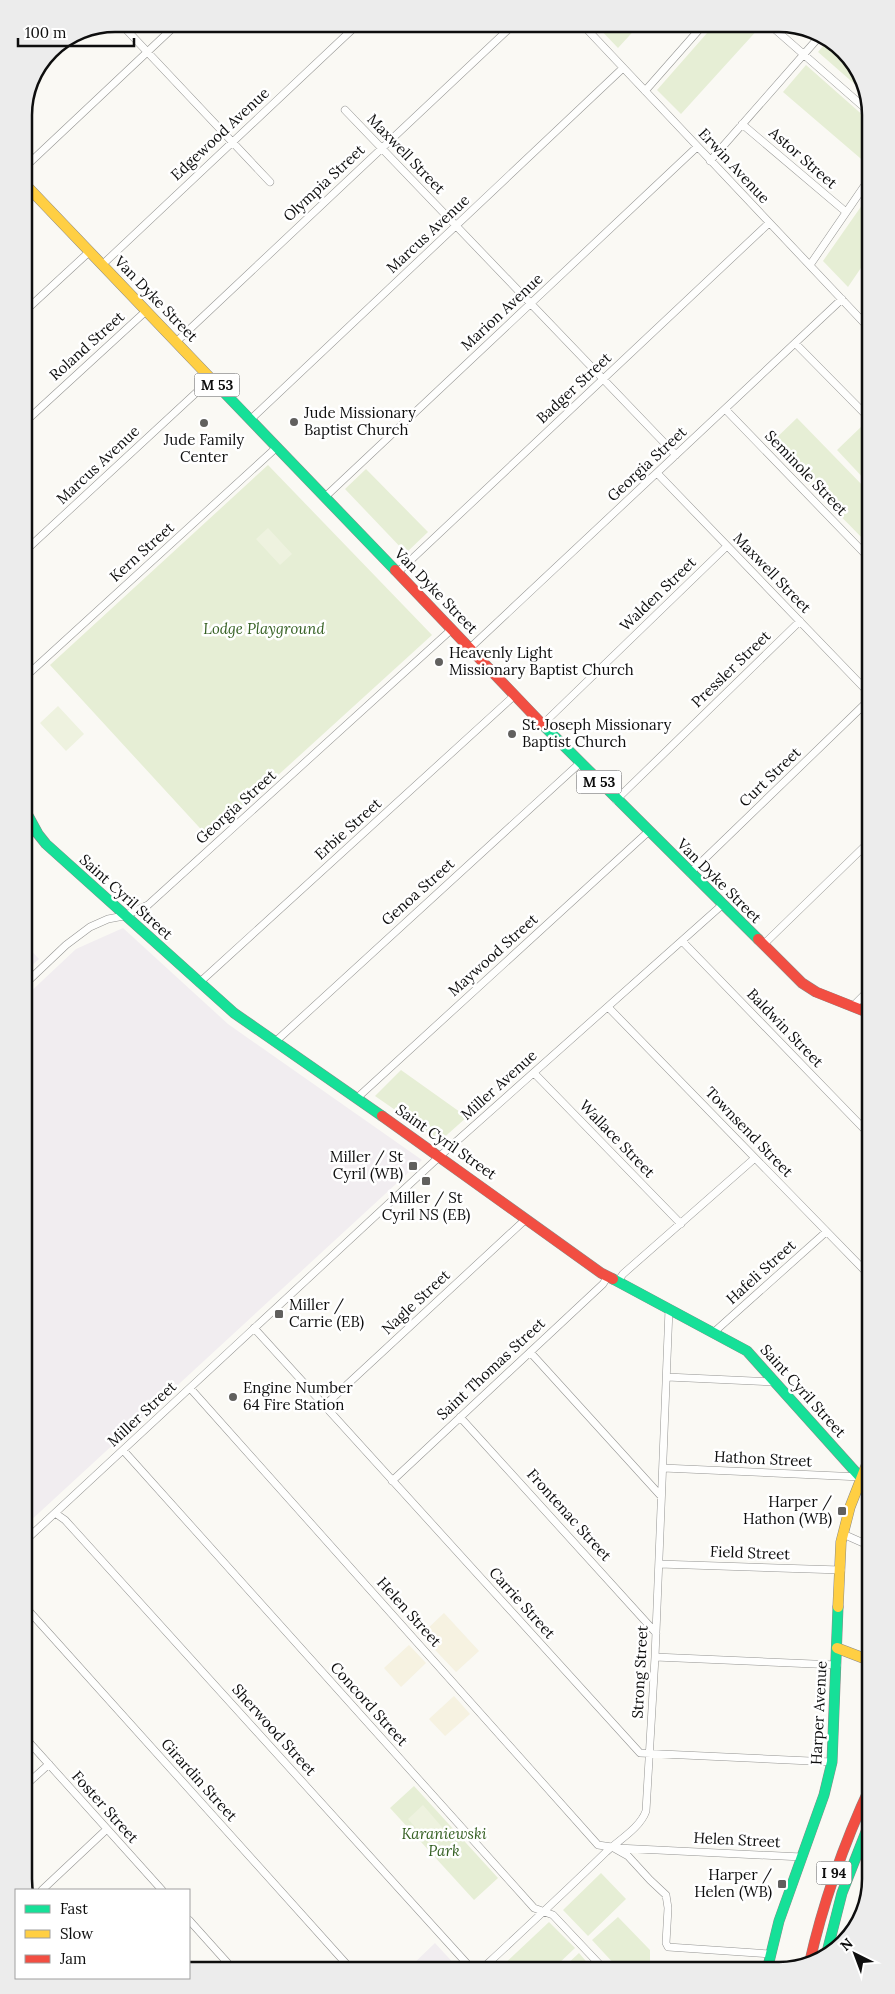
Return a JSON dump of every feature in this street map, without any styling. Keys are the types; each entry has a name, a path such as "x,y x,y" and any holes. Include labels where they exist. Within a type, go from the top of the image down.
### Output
{"main road":[{"name":"Van Dyke Street","path":"34,193 580,763 690,874 809,988 862,1010"},
{"name":"Saint Cyril Street","path":"33,824 46,844 234,1013 440,1156 608,1276 747,1351 861,1478"},
{"name":"Harper Avenue","path":"769,1962 784,1905 826,1791 832,1762 841,1542 850,1507 861,1478"},
{"path":"837,1648 862,1658"},
{"name":"I 94","path":"813,1954 837,1864 862,1804"},
{"name":"I 94","path":"829,1945 842,1893 862,1842"}],"street":[{"path":"128,32 270,182"},
{"path":"33,160 168,32"},
{"name":"Edgewood Avenue","path":"102,265 349,32"},
{"name":"Olympia Street","path":"176,342 505,33"},
{"name":"Erwin Avenue","path":"590,33 862,321"},
{"path":"645,91 696,33"},
{"path":"779,33 862,106"},
{"path":"710,161 815,41"},
{"name":"Marcus Avenue","path":"250,420 623,68"},
{"name":"Maxwell Street","path":"345,110 676,455"},
{"name":"Astor Street","path":"742,124 846,212"},
{"name":"Marion Avenue","path":"325,497 697,147"},
{"path":"810,265 862,188"},
{"name":"Badger Street","path":"397,573 769,223"},
{"path":"33,304 89,252"},
{"name":"Georgia Street","path":"470,648 842,299"},
{"name":"Roland Street","path":"33,415 146,311"},
{"path":"795,343 862,411"},
{"name":"Marcus Avenue","path":"33,544 212,379"},
{"name":"Seminole Street","path":"724,409 862,551"},
{"name":"Kern Street","path":"33,671 277,447"},
{"name":"Maxwell Street","path":"657,473 862,686"},
{"name":"Walden Street","path":"543,724 727,546"},
{"name":"Pressler Street","path":"616,800 800,621"},
{"name":"Georgia Street","path":"33,977 75,938 96,924 124,916 148,905 452,629"},
{"name":"Erbie Street","path":"199,983 515,695"},
{"name":"Curt Street","path":"690,874 862,707"},
{"name":"Genoa Street","path":"275,1042 580,763"},
{"name":"Maywood Street","path":"357,1098 648,832"},
{"path":"763,945 862,849"},
{"name":"Miller Avenue","path":"275,1309 440,1156 722,905"},
{"name":"Baldwin Street","path":"682,941 862,1127"},
{"path":"852,1006 862,997"},
{"name":"Townsend Street","path":"608,1007 862,1268"},
{"name":"Wallace Street","path":"534,1072 681,1224"},
{"path":"618,1281 623,1274 755,1158"},
{"name":"Nagle Street","path":"324,1406 526,1219"},
{"name":"Hafeli Street","path":"714,1333 826,1232"},
{"name":"Saint Thomas Street","path":"392,1481 603,1284 608,1276"},
{"name":"Miller Street","path":"32,1534 275,1309"},
{"name":"Strong Street","path":"491,1962 634,1828 644,1817 646,1811 656,1634 660,1495 663,1468 669,1309"},
{"name":"Carrie Street","path":"254,1328 638,1751 649,1754"},
{"path":"530,1352 660,1495"},
{"path":"667,1377 776,1382"},
{"name":"Helen Street","path":"190,1388 598,1845 802,1857"},
{"name":"Frontenac Street","path":"460,1417 656,1634"},
{"name":"Concord Street","path":"123,1450 534,1908 553,1915 597,1962"},
{"name":"Hathon Street","path":"663,1468 861,1478"},
{"name":"Sherwood Street","path":"55,1513 65,1520 465,1962"},
{"path":"843,1534 862,1542"},
{"name":"Field Street","path":"659,1564 841,1570"},
{"name":"Girardin Street","path":"32,1615 344,1961"},
{"path":"654,1657 837,1665"},
{"name":"Foster Street","path":"32,1745 161,1889"},
{"path":"649,1754 832,1762"},
{"path":"32,1779 49,1764"},
{"path":"43,1889 107,1829"},
{"path":"612,1847 628,1856 666,1895 668,1908 666,1943 668,1947 770,1954"},
{"path":"190,1921 226,1961"}],"shaded area":[{"path":"123,928 228,1024 422,1160 32,1519 33,990 76,949"},
{"path":"33,952 39,959 33,965"},
{"path":"444,1613 479,1651 456,1672 421,1635"},
{"path":"409,1645 426,1663 401,1687 384,1668"},
{"path":"454,1696 470,1714 445,1736 429,1719"},
{"path":"435,1943 452,1962 416,1961"}],"green space":[{"path":"603,33 632,33 618,48"},
{"path":"707,33 755,33 681,114 657,90"},
{"path":"823,46 838,57 845,65 857,86 818,52"},
{"path":"806,65 862,114 862,160 783,92"},
{"path":"862,205 862,266 848,287 823,261"},
{"path":"797,418 862,485 862,538 770,444"},
{"path":"862,426 862,477 837,450"},
{"name":"Lodge Playground","path":"268,465 432,635 209,838 50,665"},
{"path":"366,469 428,532 406,553 345,489"},
{"path":"268,528 292,554 280,565 256,539"},
{"path":"58,706 84,734 66,751 40,723"},
{"path":"401,1070 467,1117 440,1141 375,1096"},
{"name":"Karaniewski Park","path":"414,1786 498,1878 474,1900 390,1808"},
{"path":"423,1805 447,1833 432,1846 408,1819"},
{"path":"601,1873 626,1899 588,1936 563,1910"},
{"path":"618,1917 650,1950 650,1962 612,1962 592,1940"},
{"path":"549,1922 575,1948 561,1962 507,1962"},
{"path":"579,1953 586,1962 570,1962"}],"traffic: fast":[{"path":"216,384 395,570"},
{"path":"543,725 758,939"},
{"path":"33,824 46,844 234,1013 382,1116"},
{"path":"613,1279 747,1351 861,1478"},
{"path":"769,1962 779,1921 824,1795 832,1762 838,1607"},
{"path":"829,1945 842,1893 862,1842"}],"traffic: slow":[{"path":"33,192 216,384"},
{"path":"838,1607 841,1542 850,1507 862,1476"},
{"path":"837,1648 862,1658"}],"traffic: jam":[{"path":"395,570 543,725"},
{"path":"758,939 802,983 816,992 862,1010"},
{"path":"382,1116 601,1273 613,1279"},
{"path":"812,1955 835,1873 862,1806"}],"place":[{"name":"Jude Missionary Baptist Church","path":"294,422"},
{"name":"Jude Family Center","path":"204,423"},
{"name":"Heavenly Light Missionary Baptist Church","path":"439,662"},
{"name":"St. Joseph Missionary Baptist Church","path":"512,734"},
{"name":"Miller / St Cyril (WB)","path":"413,1166"},
{"name":"Miller / St Cyril NS (EB)","path":"426,1181"},
{"name":"Miller / Carrie (EB)","path":"279,1314"},
{"name":"Engine Number 64 Fire Station","path":"233,1397"},
{"name":"Harper / Hathon (WB)","path":"842,1511"},
{"name":"Harper / Helen (WB)","path":"782,1884"}]}
